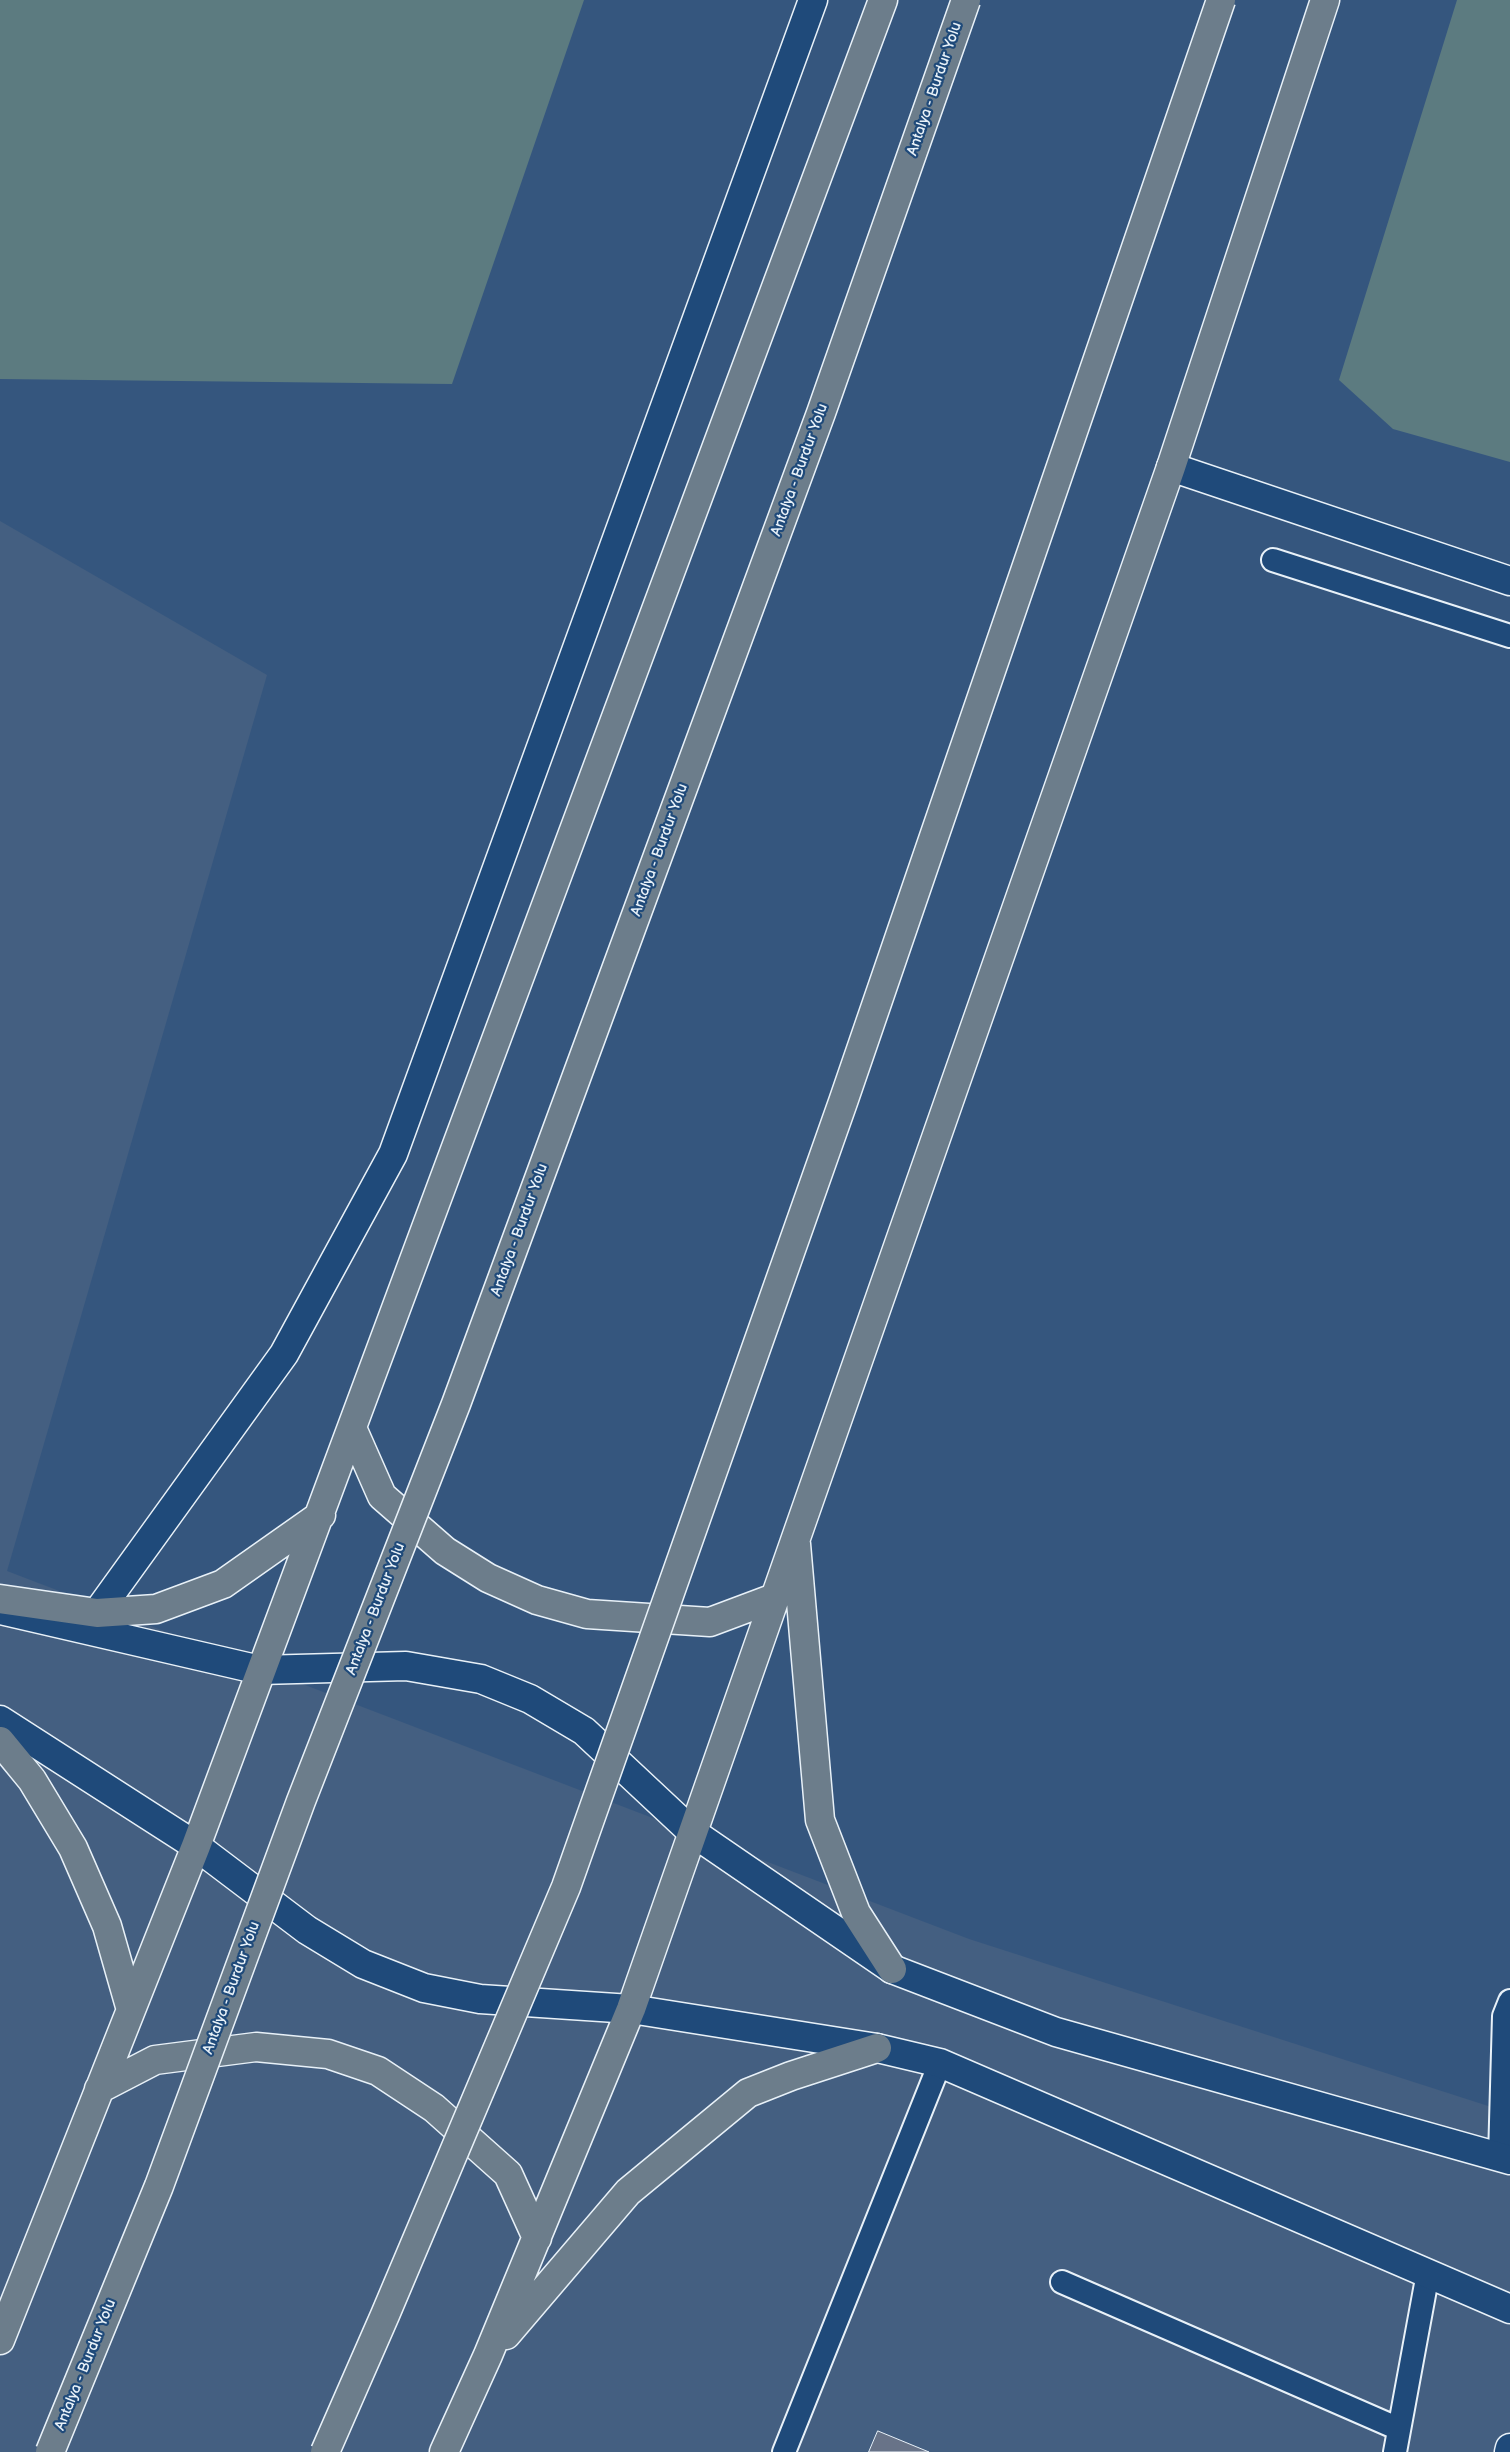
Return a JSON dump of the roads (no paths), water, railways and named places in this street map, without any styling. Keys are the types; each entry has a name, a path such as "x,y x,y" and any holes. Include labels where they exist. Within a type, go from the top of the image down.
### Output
{"highway":[{"path":"0,2340 196,1846 260,1670 321,1515 883,0"},
{"name":"Antalya - Burdur Yolu","path":"50,2452 159,2186 304,1792 456,1404 817,423 966,0"},
{"path":"325,2452 566,1887 846,1093 1221,0"},
{"path":"444,2452 488,2355 631,2009 795,1535 1171,466 1325,0"},
{"path":"352,1428 382,1496 445,1551 488,1578 538,1600 588,1614 710,1622 774,1598"},
{"path":"0,1599 98,1613 156,1609 223,1584 321,1515"},
{"path":"795,1535 820,1820 856,1913 892,1969"},
{"path":"0,1741 32,1780 73,1848 107,1926 131,2010"},
{"path":"99,2089 155,2060 256,2047 328,2054 378,2071 434,2108 508,2174 537,2238"},
{"path":"488,2355 628,2192 748,2093 791,2076 877,2048"}],"street":[{"path":"98,1613 284,1354 392,1154 813,0"},
{"path":"1171,466 1510,581"},
{"path":"0,1610 260,1670 406,1666 482,1679 530,1699 584,1731 692,1832 892,1969 1056,2032 1505,2159"},
{"path":"0,1720 196,1846 307,1930 363,1964 424,1988 480,1999 631,2009 877,2048 940,2063 1510,2309"},
{"path":"1509,2452 1510,2448"}],"lane":[{"path":"1273,560 1510,636"},
{"path":"1505,2159 1504,2016 1510,2001"},
{"path":"784,2452 940,2063"},
{"path":"1394,2452 1428,2273"},
{"path":"1062,2282 1399,2429"}]}
